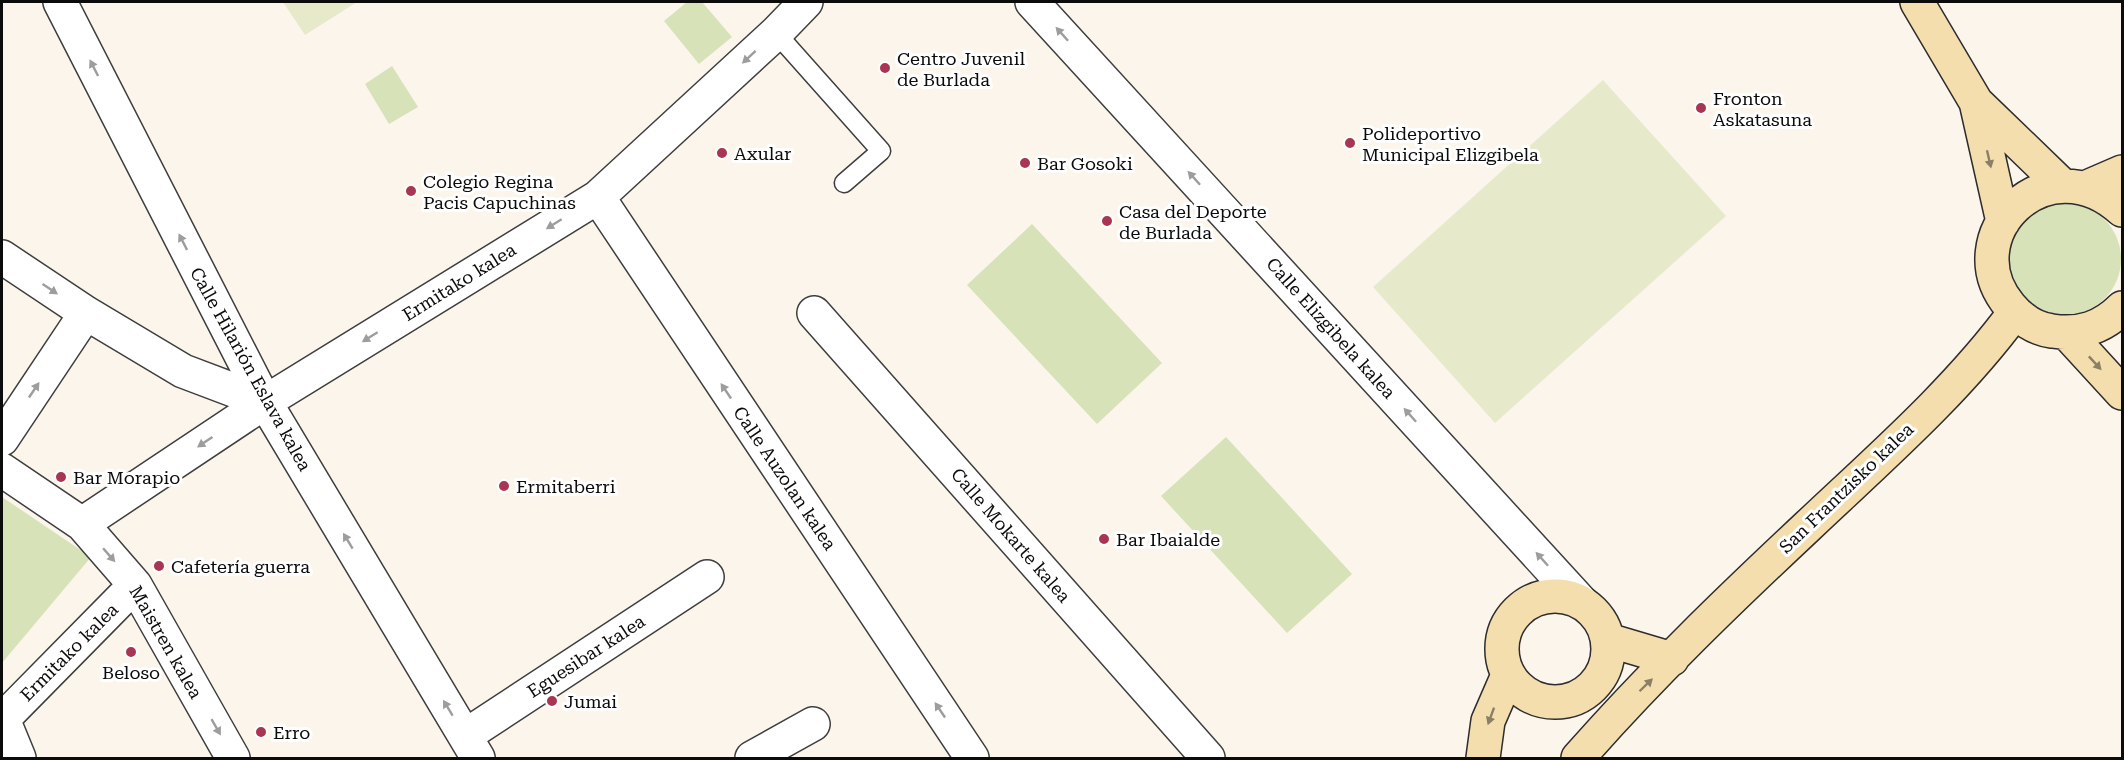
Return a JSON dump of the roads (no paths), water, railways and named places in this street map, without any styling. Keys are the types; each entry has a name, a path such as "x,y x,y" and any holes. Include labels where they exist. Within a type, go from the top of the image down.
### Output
{"street":[{"name":"Calle Hilarión Eslava kalea","path":"60,2 265,402 471,747"},
{"name":"Ermitako kalea","path":"82,524 265,402 598,197 776,33 806,2"},
{"name":"Calle Elizgibela kalea","path":"1032,2 1581,602"},
{"path":"1917,2 1976,102 2003,222"},
{"path":"1976,102 2073,186 2099,192 2122,210"},
{"path":"2122,172 2073,186 2048,188 2028,196 2011,210 2003,222 1992,253 1997,285 2004,299 2030,324 2048,331 2083,332 2113,318 2122,308"},
{"name":"Calle Auzolan kalea","path":"598,197 972,759"},
{"path":"2,257 86,313 183,371 265,402"},
{"name":"San Frantzisko kalea","path":"1578,759 1623,707 1730,598 1884,455 1988,349 2015,312"},
{"path":"2,439 86,313"},
{"name":"Calle Mokarte kalea","path":"814,313 1208,759"},
{"path":"2067,333 2122,393"},
{"name":"Maistren kalea","path":"2,470 82,524 135,585 233,759"},
{"name":"Eguesibar kalea","path":"471,747 707,577"},
{"name":"Ermitako kalea","path":"2,719 135,585"},
{"path":"1566,597 1581,602 1599,618 1608,640 1609,659 1603,675 1588,693 1570,701 1551,703 1528,696 1514,684 1502,659 1502,637 1514,614 1526,604 1539,598 1566,597"},
{"path":"1608,640 1672,659"},
{"path":"1483,759 1488,721 1508,675"},
{"path":"1597,682 1623,707"},
{"path":"2,719 19,759"},
{"path":"752,759 813,724"}],"lane":[{"path":"776,33 881,151 844,183"}],"place":[{"name":"Centro Juvenil de Burlada","path":"885,68"},
{"name":"Fronton Askatasuna","path":"1701,108"},
{"name":"Polideportivo Municipal Elizgibela","path":"1350,143"},
{"name":"Axular","path":"722,153"},
{"name":"Bar Gosoki","path":"1025,163"},
{"name":"Colegio Regina Pacis Capuchinas","path":"411,191"},
{"name":"Casa del Deporte de Burlada","path":"1107,221"},
{"name":"Bar Morapio","path":"61,477"},
{"name":"Ermitaberri","path":"504,486"},
{"name":"Bar Ibaialde","path":"1104,539"},
{"name":"Cafetería guerra","path":"159,566"},
{"name":"Beloso","path":"131,652"},
{"name":"Jumai","path":"552,701"},
{"name":"Erro","path":"261,732"}]}
